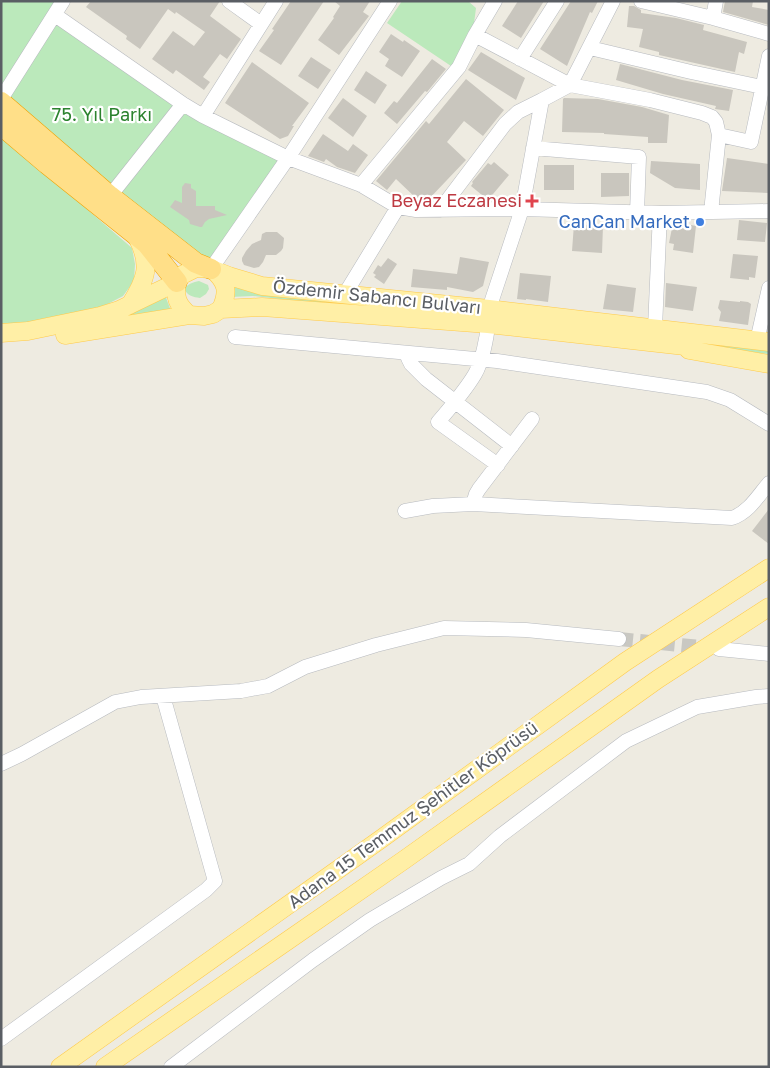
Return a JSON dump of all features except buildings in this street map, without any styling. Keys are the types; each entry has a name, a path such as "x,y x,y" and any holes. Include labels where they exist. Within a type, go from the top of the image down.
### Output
{"highway":[{"path":"1,100 110,196 196,263 211,269"},
{"path":"5,131 147,244 177,282"}],"main road":[{"path":"130,305 142,285 145,274 146,263 142,246 137,237"},
{"name":"Özdemir Sabancı Bulvarı","path":"1,334 28,331 100,316 119,310 177,282 182,275 196,268 211,269 262,286 345,294 684,346 689,350 769,364"},
{"path":"211,269 220,276 224,283 226,292 221,309"},
{"path":"177,282 175,291 177,300 189,315"},
{"name":"Özdemir Sabancı Bulvarı","path":"1,345 189,315 204,316 213,314 221,309 262,307 488,316 655,328 763,342"},
{"name":"Adana 15 Temmuz Şehitler Köprüsü","path":"60,1067 625,662 769,568"},
{"name":"Adana 15 Temmuz Şehitler Köprüsü","path":"105,1067 404,860 658,679 769,607"}],"street":[{"path":"1,100 63,1"},
{"path":"229,1 261,24"},
{"path":"203,116 276,1"},
{"path":"211,269 288,158 390,1"},
{"path":"520,59 557,1"},
{"path":"440,210 505,124 518,112 570,85 613,1"},
{"path":"641,1 713,18 769,34"},
{"path":"713,18 716,1"},
{"path":"361,185 459,67 493,2"},
{"path":"55,14 203,116 288,158 361,185 398,207 416,210 522,209 660,213 769,211"},
{"path":"475,35 570,85 650,100 702,112 712,117 716,122 719,135 711,212"},
{"path":"590,48 762,88"},
{"path":"719,135 750,142 769,56"},
{"path":"498,465 438,422 475,374 481,360 488,316 522,209 542,100"},
{"path":"110,196 183,104"},
{"path":"533,148 639,157 637,212"},
{"path":"345,294 398,207"},
{"path":"655,328 660,213"},
{"path":"763,342 769,288"},
{"path":"235,337 497,361 707,392 730,400 769,424"},
{"path":"406,353 416,369 426,379 512,446"},
{"path":"473,504 479,489 532,419"},
{"path":"405,511 434,506 473,504 732,518 746,510 769,482"},
{"path":"1,764 115,702 141,697 241,691 268,686 305,667 376,645 444,628 526,630 619,639"},
{"path":"719,649 769,654"},
{"path":"1,1039 206,890 215,881 163,696"},
{"path":"170,1067 313,960 370,920 441,878 469,864 500,836 626,741 697,707 769,696"}],"green space":[{"name":"75. Yıl Parkı","path":"1,1 63,1 55,14 183,104 288,158 211,269 1,102"},
{"path":"402,1 468,1 476,8 472,39 451,66 387,23"},
{"path":"1,135 132,248 135,264 134,281 123,296 102,307 30,322 1,325"},
{"path":"199,281 208,285 209,289 200,298 191,296 184,289"},
{"path":"230,285 769,348 769,354 253,296 230,297"},
{"path":"165,295 171,311 1,338"}],"tunnel":[{"path":"619,639 710,648"}],"place":[{"name":"Beyaz Eczanesi","path":"532,201"},
{"name":"CanCan Market","path":"700,222"}]}
